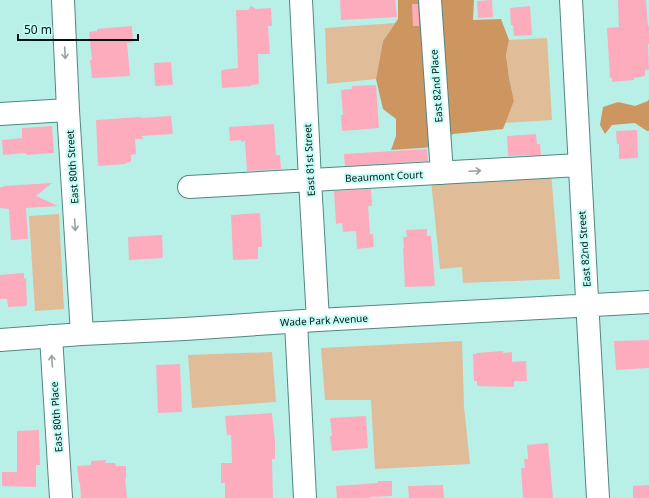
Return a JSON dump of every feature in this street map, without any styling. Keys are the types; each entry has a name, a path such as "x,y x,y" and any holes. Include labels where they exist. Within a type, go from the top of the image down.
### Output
{"street":[{"name":"East 80th Street","path":"63,0 68,110 82,334"},
{"name":"East 81st Street","path":"301,0 318,320"},
{"name":"East 82nd Place","path":"430,0 442,173"},
{"name":"East 82nd Street","path":"570,0 578,165 598,498"},
{"path":"0,114 68,110"},
{"name":"Beaumont Court","path":"189,188 578,165"},
{"name":"Wade Park Avenue","path":"0,340 318,320 649,302"},
{"path":"296,322 306,498"},
{"name":"East 80th Place","path":"51,336 61,498"}],"shaded area":[{"path":"398,0 474,0 473,20 501,19 509,40 506,55 514,101 503,129 453,134 435,147 391,150 396,136 396,119 383,109 376,79 383,41 398,19"},
{"path":"395,23 383,41 376,79 327,84 325,28"},
{"path":"547,38 552,120 505,123 514,101 506,55 509,40"},
{"path":"649,99 649,131 635,123 612,125 605,134 600,125 603,107 618,102 635,106 648,101"},
{"path":"551,173 560,279 463,283 462,267 440,269 431,180"},
{"path":"59,214 64,309 35,311 29,216"},
{"path":"462,341 464,406 470,464 375,469 371,400 325,400 321,348"},
{"path":"272,352 276,402 192,408 188,355"}],"building":[{"path":"340,0 395,0 397,17 341,20"},
{"path":"492,0 493,17 478,18 477,1"},
{"path":"618,0 646,0 649,26 649,70 645,70 645,76 634,78 634,80 612,82 612,78 610,78 607,28 619,27"},
{"path":"412,4 418,4 419,26 413,26"},
{"path":"251,6 256,9 271,8 272,26 268,26 270,54 258,54 259,84 222,88 221,70 238,68 236,10 248,10"},
{"path":"530,6 532,35 514,36 513,25 511,25 510,8"},
{"path":"132,26 133,42 127,43 130,76 92,78 89,32 97,31 97,29"},
{"path":"171,62 173,85 155,86 154,63"},
{"path":"376,85 379,128 342,131 341,115 343,115 341,90 352,89 352,86"},
{"path":"171,116 173,134 142,136 143,139 135,139 136,154 131,155 131,162 125,163 126,164 98,166 96,120"},
{"path":"274,124 276,155 280,155 281,169 247,171 245,141 230,141 229,127"},
{"path":"52,126 54,153 3,155 2,140 22,138 22,128"},
{"path":"637,130 638,158 619,159 619,144 617,144 616,131"},
{"path":"536,134 537,144 540,144 541,155 508,156 507,136"},
{"path":"427,149 428,161 345,166 344,154"},
{"path":"52,183 36,196 58,206 26,208 28,239 11,240 9,209 0,208 0,187"},
{"path":"371,189 372,206 368,206 370,234 373,234 374,247 357,249 356,231 343,232 342,223 336,224 334,191"},
{"path":"260,213 262,247 258,247 258,259 233,260 231,215"},
{"path":"427,229 427,236 431,236 435,286 405,287 403,237 407,237 406,230"},
{"path":"162,235 163,258 129,260 128,237"},
{"path":"24,273 24,279 26,278 27,306 8,307 7,299 0,299 0,275"},
{"path":"649,340 649,368 616,370 614,341"},
{"path":"503,351 503,353 512,352 512,362 526,361 527,381 514,381 514,387 477,386 477,381 474,381 473,354"},
{"path":"180,364 182,412 158,413 156,365"},
{"path":"272,413 275,442 275,459 272,459 273,498 225,498 225,483 221,483 221,463 232,463 231,435 227,435 225,416"},
{"path":"366,416 368,448 332,451 330,418"},
{"path":"39,430 40,465 36,465 36,487 2,486 2,472 17,472 17,431"},
{"path":"548,443 553,498 523,498 521,468 525,468 524,459 528,459 527,445"},
{"path":"106,460 105,463 115,463 116,466 126,466 125,479 127,498 81,498 77,466 91,465 91,461"},
{"path":"378,481 392,481 392,496 337,498 336,486 378,483"},
{"path":"443,485 444,498 409,498 408,486"},
{"path":"649,485 649,498 633,498 633,486"}]}
